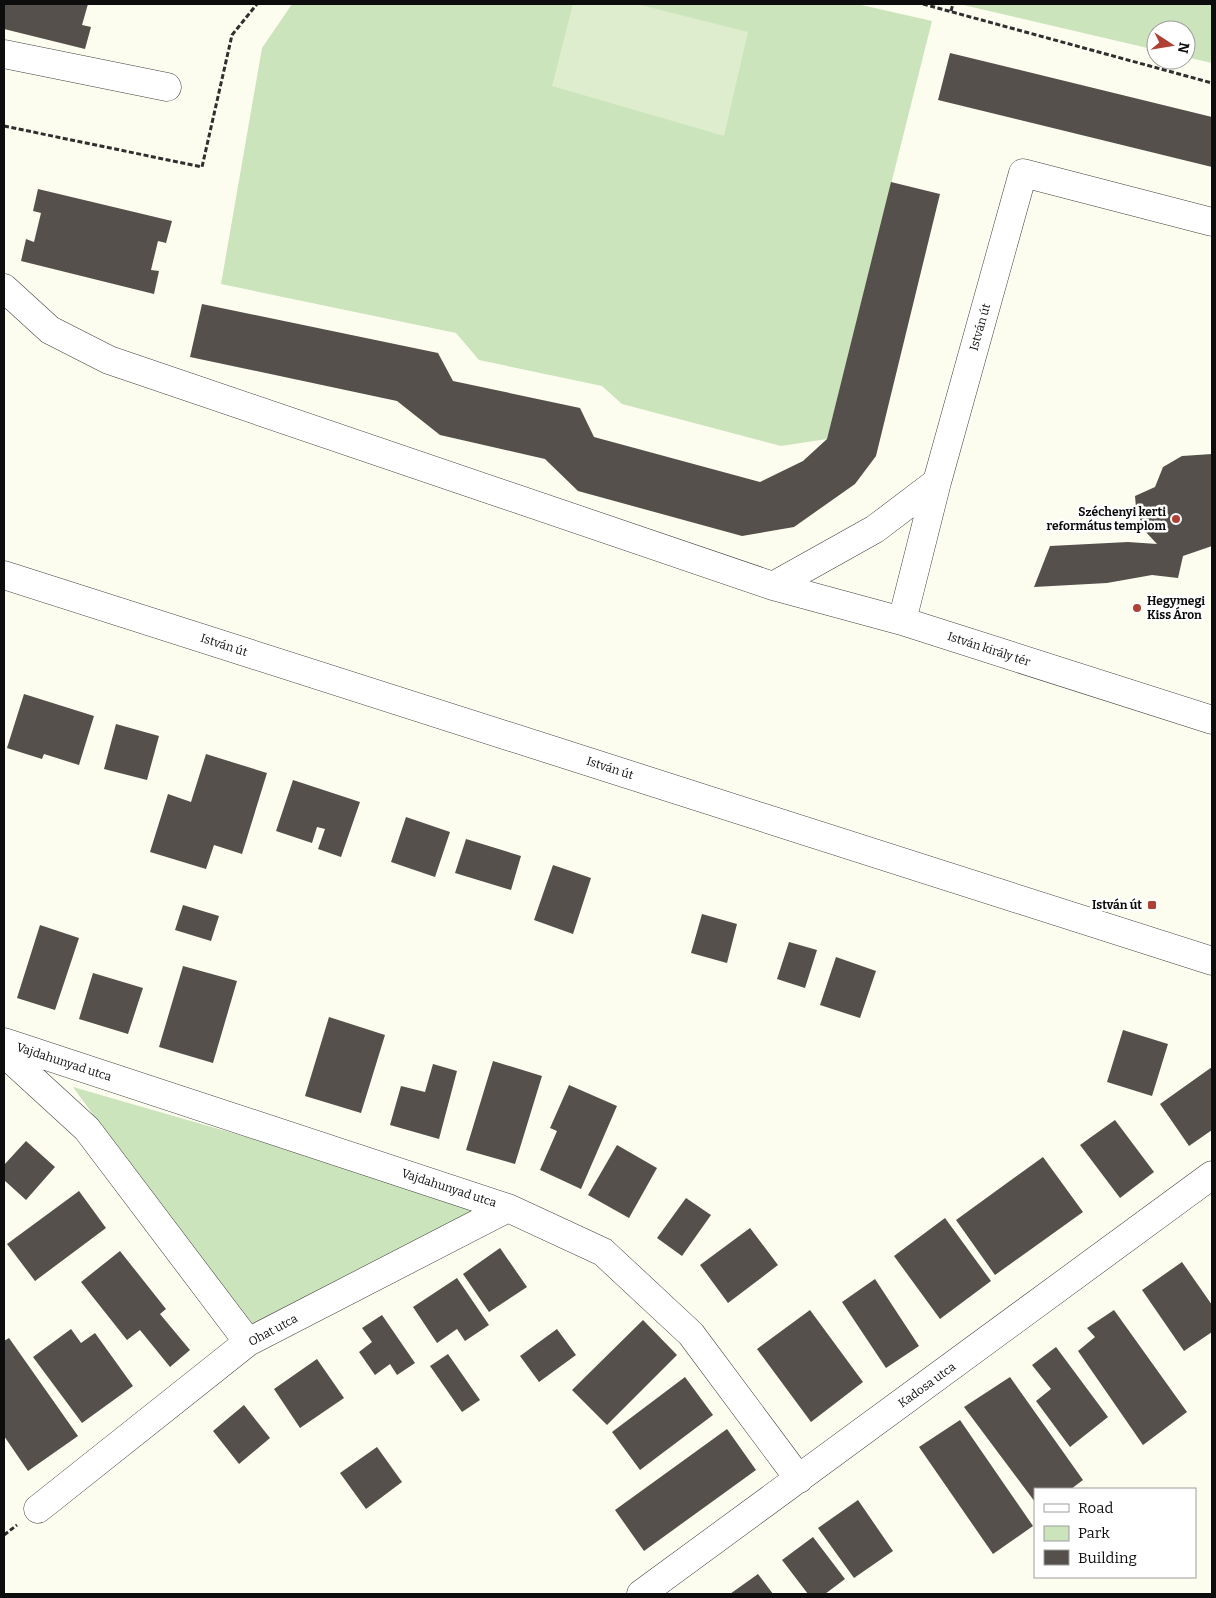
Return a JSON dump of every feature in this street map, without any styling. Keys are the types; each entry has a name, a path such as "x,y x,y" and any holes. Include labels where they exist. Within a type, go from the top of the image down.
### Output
{"street":[{"path":"4,54 167,87"},
{"name":"István út","path":"937,482 1023,173 1212,222"},
{"path":"4,288 50,330 109,360 773,586 902,621 937,482"},
{"path":"773,586 875,529 937,482"},
{"name":"István út","path":"5,575 1212,961"},
{"name":"István király tér","path":"902,621 1212,720"},
{"name":"Vajdahunyad utca","path":"4,1042 508,1208 603,1252 690,1334 799,1479"},
{"name":"Vajdahunyad utca","path":"4,1053 87,1129 248,1342"},
{"name":"Kadosa utca","path":"658,1589 799,1479 1212,1175"},
{"name":"Ohat utca","path":"38,1509 248,1342 508,1208"}],"path":[{"path":"4,126 202,167 232,35 256,4"},
{"path":"923,4 1212,83"},
{"path":"951,11 953,4"}],"green space":[{"path":"292,4 857,4 932,21 827,439 781,446 622,404 602,386 479,360 456,333 221,284 262,48"},
{"path":"573,4 637,4 748,32 724,136 552,86"},
{"path":"959,4 1212,4 1212,63 1196,59 1196,20 1146,20 1146,48"},
{"path":"73,1087 492,1208 250,1330"}],"building":[{"path":"4,4 88,4 82,25 91,27 85,49 4,29"},
{"path":"950,53 1212,117 1212,167 938,100"},
{"path":"891,182 940,194 876,456 855,484 794,527 742,536 578,491 545,459 440,435 397,401 190,357 202,304 438,353 453,381 580,408 594,437 760,482 803,461 827,439"},
{"path":"38,189 172,221 166,243 158,241 151,270 159,271 154,294 21,261 26,239 34,242 41,213 33,211"},
{"name":"Széchenyi kerti református templom","path":"1212,454 1212,546 1183,556 1178,578 1152,575 1107,583 1034,587 1050,546 1128,542 1157,544 1144,530 1136,508 1135,496 1155,487 1163,467 1182,456"},
{"path":"24,694 94,716 79,765 44,754 42,759 7,748"},
{"path":"116,724 159,736 147,780 104,769"},
{"path":"206,754 267,773 242,854 214,845 206,869 150,852 168,794 191,802"},
{"path":"293,780 360,802 341,857 318,849 325,829 317,827 312,843 276,831"},
{"path":"406,817 450,832 435,877 391,862"},
{"path":"466,839 521,856 511,890 455,873"},
{"path":"553,865 591,878 573,934 534,920"},
{"path":"183,905 219,916 211,941 175,930"},
{"path":"702,914 737,924 727,963 691,953"},
{"path":"40,925 79,938 55,1010 17,998"},
{"path":"789,942 817,950 805,988 777,979"},
{"path":"836,957 876,971 860,1018 820,1005"},
{"path":"183,966 237,981 213,1063 159,1047"},
{"path":"93,973 143,988 128,1034 79,1019"},
{"path":"329,1017 385,1035 361,1113 305,1096"},
{"path":"1123,1030 1168,1044 1152,1096 1107,1082"},
{"path":"493,1061 542,1076 515,1164 466,1150"},
{"path":"433,1064 457,1071 439,1139 390,1125 401,1086 425,1092"},
{"path":"1212,1067 1212,1130 1189,1146 1160,1104"},
{"path":"569,1085 617,1106 581,1189 540,1170 557,1131 550,1128"},
{"path":"1115,1120 1154,1172 1120,1198 1080,1145"},
{"path":"26,1141 55,1167 26,1200 4,1180 4,1165"},
{"path":"617,1145 657,1168 629,1218 588,1195"},
{"path":"1043,1157 1083,1212 995,1275 956,1220"},
{"path":"79,1191 106,1228 35,1281 7,1244"},
{"path":"686,1198 711,1215 682,1256 657,1238"},
{"path":"945,1218 991,1281 940,1319 894,1256"},
{"path":"750,1228 778,1265 728,1303 700,1265"},
{"path":"500,1248 527,1287 489,1312 463,1274"},
{"path":"120,1251 166,1309 160,1314 190,1350 170,1367 140,1330 127,1340 81,1282"},
{"path":"1182,1262 1212,1305 1212,1332 1184,1351 1142,1290"},
{"path":"457,1278 489,1325 465,1341 457,1329 437,1343 413,1307"},
{"path":"875,1279 919,1346 886,1368 842,1302"},
{"path":"810,1310 863,1382 811,1422 757,1349"},
{"path":"1114,1310 1187,1412 1143,1445 1078,1351 1095,1337 1087,1328"},
{"path":"382,1315 415,1363 397,1375 390,1364 375,1375 359,1352 372,1342 362,1328"},
{"path":"643,1320 677,1355 607,1425 572,1390"},
{"path":"71,1329 81,1343 95,1333 133,1386 82,1423 33,1357"},
{"path":"557,1329 576,1355 539,1382 520,1356"},
{"path":"9,1338 78,1436 28,1471 4,1436 4,1341"},
{"path":"1056,1347 1108,1417 1070,1447 1036,1401 1051,1389 1032,1365"},
{"path":"448,1354 480,1400 462,1412 430,1366"},
{"path":"317,1359 344,1398 300,1428 274,1389"},
{"path":"685,1377 713,1415 640,1470 612,1432"},
{"path":"1010,1377 1083,1480 1072,1488 1034,1488 1034,1501 964,1407"},
{"path":"244,1405 270,1438 239,1464 213,1431"},
{"path":"960,1420 1033,1526 993,1554 919,1447"},
{"path":"727,1429 756,1470 644,1551 615,1510"},
{"path":"377,1447 402,1482 366,1509 340,1473"},
{"path":"858,1500 893,1551 854,1578 818,1528"},
{"path":"813,1537 845,1579 825,1594 808,1594 782,1560"},
{"path":"758,1574 773,1594 730,1594"}],"place":[{"name":"Széchenyi kerti református templom","path":"1176,519"},
{"name":"Hegymegi Kiss Áron","path":"1137,608"},
{"name":"István út","path":"1152,905"}]}
